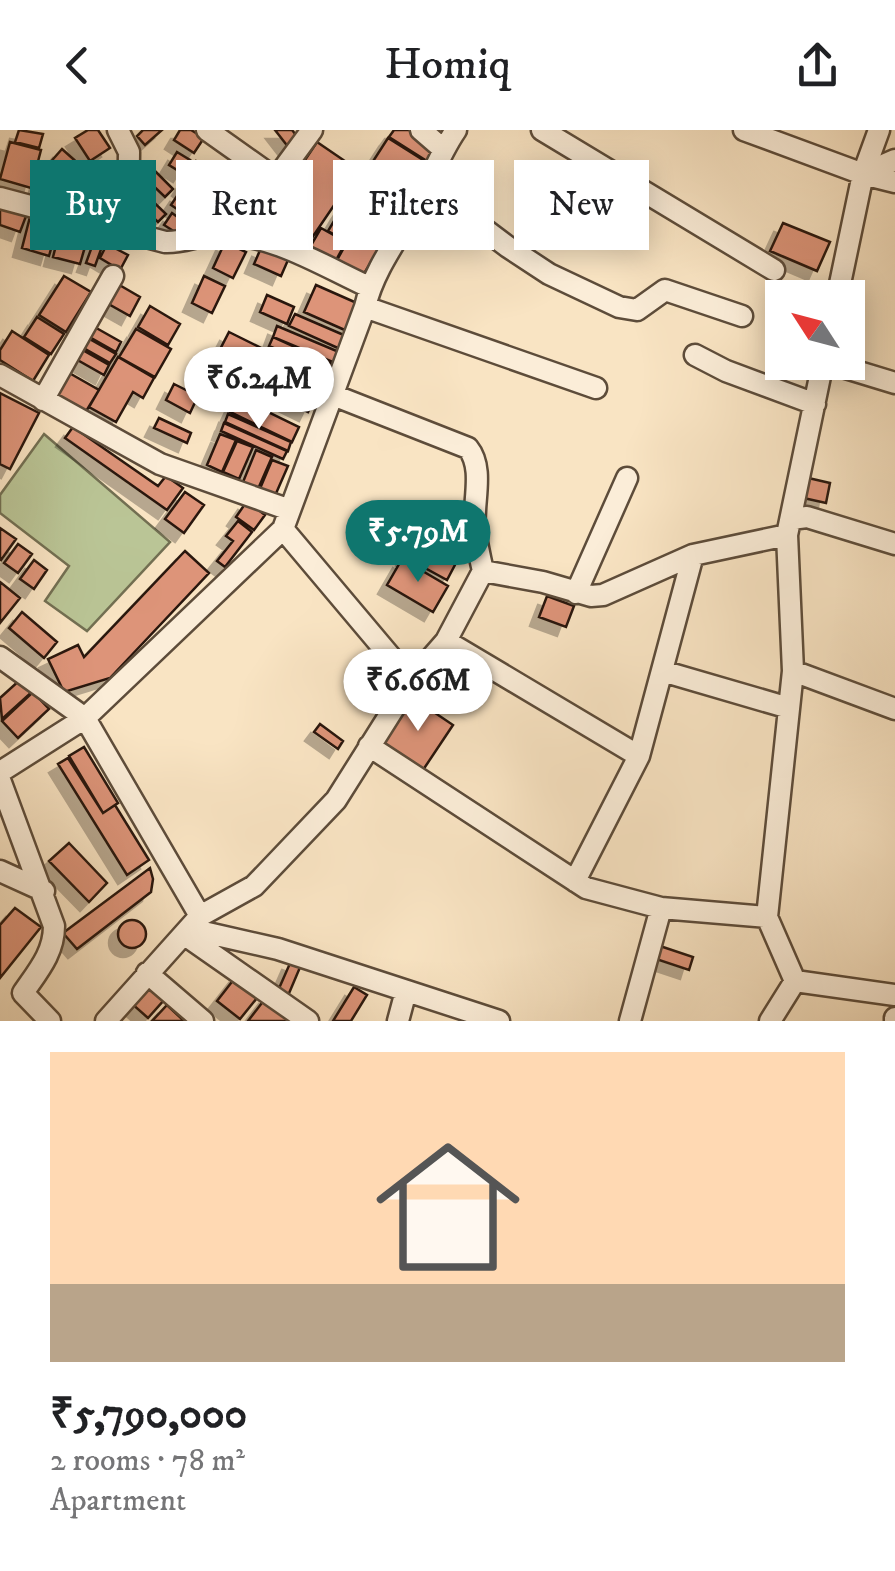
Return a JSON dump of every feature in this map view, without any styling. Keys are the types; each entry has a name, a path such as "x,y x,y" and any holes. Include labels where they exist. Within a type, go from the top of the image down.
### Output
{"street":[{"path":"118,130 129,160"},
{"path":"207,130 249,160"},
{"path":"290,160 312,130"},
{"path":"421,130 443,149"},
{"path":"438,160 456,130"},
{"path":"542,130 774,270"},
{"path":"744,130 895,182"},
{"path":"841,280 863,174 879,130"},
{"path":"863,174 895,160"},
{"path":"0,198 30,206"},
{"path":"494,234 550,274 619,306 638,310 664,290 742,316"},
{"path":"286,250 367,297 596,388"},
{"path":"0,772 85,718 286,520 367,297 392,250"},
{"path":"42,400 112,276"},
{"path":"695,355 726,371 815,404"},
{"path":"865,373 895,382"},
{"path":"0,375 160,464 286,520 411,680"},
{"path":"795,981 767,917 793,671 789,527 821,380"},
{"path":"106,1021 192,927 254,886 336,800 411,680 446,641 482,571 475,528 476,470 468,448 332,394"},
{"path":"576,593 627,478"},
{"path":"482,571 576,593 603,595 692,555 789,527 807,517 895,544"},
{"path":"575,881 638,756 692,555"},
{"path":"446,641 638,756"},
{"path":"0,657 85,718 192,927 308,1021"},
{"path":"662,670 789,708"},
{"path":"793,671 895,709"},
{"path":"368,746 586,888 661,908 767,917"},
{"path":"0,780 54,926 49,955 22,993 50,1021"},
{"path":"0,871 44,891"},
{"path":"630,1021 661,908"},
{"path":"192,927 278,949 498,1021"},
{"path":"147,972 203,1021"},
{"path":"795,981 895,995"},
{"path":"770,1021 795,981"},
{"path":"398,1021 406,991"}],"green space":[{"path":"44,434 170,542 87,631 45,601 69,566 0,513 0,495"}],"building":[{"path":"19,130 43,134 39,148 15,142"},
{"path":"88,130 98,130 110,148 89,160 75,138"},
{"path":"143,130 162,130 145,145 137,136"},
{"path":"180,130 191,130 204,138 194,153 174,140"},
{"path":"275,130 292,130 300,140 289,148"},
{"path":"394,130 409,130 438,149 432,160 425,160 389,137"},
{"path":"388,138 423,160 374,160"},
{"path":"10,142 41,150 38,160 30,160 30,188 0,179"},
{"path":"317,142 343,160 333,160 333,207 313,236 313,160 305,160"},
{"path":"62,149 74,160 52,160"},
{"path":"177,152 190,160 176,160 176,169 169,165"},
{"path":"156,172 173,189 165,197 156,188"},
{"path":"0,200 28,211 20,232 0,225"},
{"path":"156,204 166,214 156,220"},
{"path":"172,213 176,216 176,233 164,225"},
{"path":"30,217 30,250 51,250 49,256 22,248"},
{"path":"783,223 830,242 817,271 770,251"},
{"path":"321,228 333,235 333,250 342,250 335,262 313,249"},
{"path":"55,250 84,250 80,264 53,257"},
{"path":"91,250 101,250 95,266 86,263"},
{"path":"104,250 128,255 120,270 100,258"},
{"path":"221,250 246,252 233,278 213,268"},
{"path":"260,250 288,260 281,276 254,264"},
{"path":"343,250 378,250 362,277 336,262"},
{"path":"64,276 91,292 66,332 39,315"},
{"path":"204,276 225,286 212,313 192,303"},
{"path":"116,283 140,297 130,316 105,302"},
{"path":"316,285 359,304 347,331 304,312"},
{"path":"267,295 294,307 287,324 260,312"},
{"path":"150,306 180,324 168,345 138,327"},
{"path":"295,314 346,336 340,349 289,326"},
{"path":"37,317 64,334 51,354 24,337"},
{"path":"91,325 121,342 116,352 86,335"},
{"path":"277,326 339,352 335,363 273,337"},
{"path":"136,329 171,349 155,377 119,357"},
{"path":"12,331 49,355 33,381 0,360 0,350"},
{"path":"229,332 324,379 308,412 212,365"},
{"path":"86,337 116,354 110,363 80,346"},
{"path":"273,337 333,364 329,373 269,346"},
{"path":"79,348 109,365 104,375 74,358"},
{"path":"118,357 154,378 143,398 133,392 116,422 89,407"},
{"path":"64,370 99,390 82,418 47,398"},
{"path":"174,384 198,396 190,413 166,400"},
{"path":"0,393 39,413 10,469 0,464"},
{"path":"237,397 299,427 292,442 230,412"},
{"path":"228,414 291,442 288,451 225,422"},
{"path":"159,418 191,433 187,443 154,428"},
{"path":"224,423 287,451 283,459 221,431"},
{"path":"73,427 158,486 166,476 183,488 167,510 65,438"},
{"path":"220,434 236,440 222,472 207,465"},
{"path":"237,441 253,447 239,479 223,472"},
{"path":"256,450 272,457 258,489 243,482"},
{"path":"272,460 288,466 274,498 259,491"},
{"path":"804,477 830,483 826,503 799,497"},
{"path":"185,492 204,505 184,533 165,519"},
{"path":"247,501 265,515 254,530 236,517"},
{"path":"238,521 252,532 225,567 217,561 233,541 226,536"},
{"path":"0,528 16,539 1,560 0,559"},
{"path":"415,538 457,561 447,580 405,557"},
{"path":"18,544 32,554 18,573 4,563"},
{"path":"185,551 209,573 110,678 64,692 48,659 78,645 84,657"},
{"path":"402,559 448,586 433,612 387,585"},
{"path":"34,560 47,570 34,589 20,579"},
{"path":"0,582 20,598 0,623"},
{"path":"547,596 574,606 566,627 539,617"},
{"path":"22,612 57,642 44,658 9,628"},
{"path":"441,655 457,665 441,690 426,680"},
{"path":"22,678 33,691 2,719 0,698"},
{"path":"33,692 49,709 18,738 2,721"},
{"path":"413,698 453,725 423,770 383,744"},
{"path":"320,724 343,741 338,749 314,732"},
{"path":"84,747 118,803 103,813 69,756"},
{"path":"68,758 103,813 115,805 149,860 127,875 58,764"},
{"path":"69,843 107,883 89,902 49,861"},
{"path":"150,868 151,892 77,949 63,933"},
{"path":"15,908 41,927 0,978 0,925"},
{"path":"132,920 142,924 146,934 142,944 132,948 122,944 118,934 122,924"},
{"path":"657,945 693,957 689,970 653,958"},
{"path":"291,961 301,965 287,998 277,993"},
{"path":"238,974 261,993 240,1019 217,1001"},
{"path":"147,985 164,1000 148,1018 131,1003"},
{"path":"354,987 367,995 351,1021 333,1021"},
{"path":"268,995 303,1021 248,1021"},
{"path":"167,1005 184,1021 152,1021"}]}
